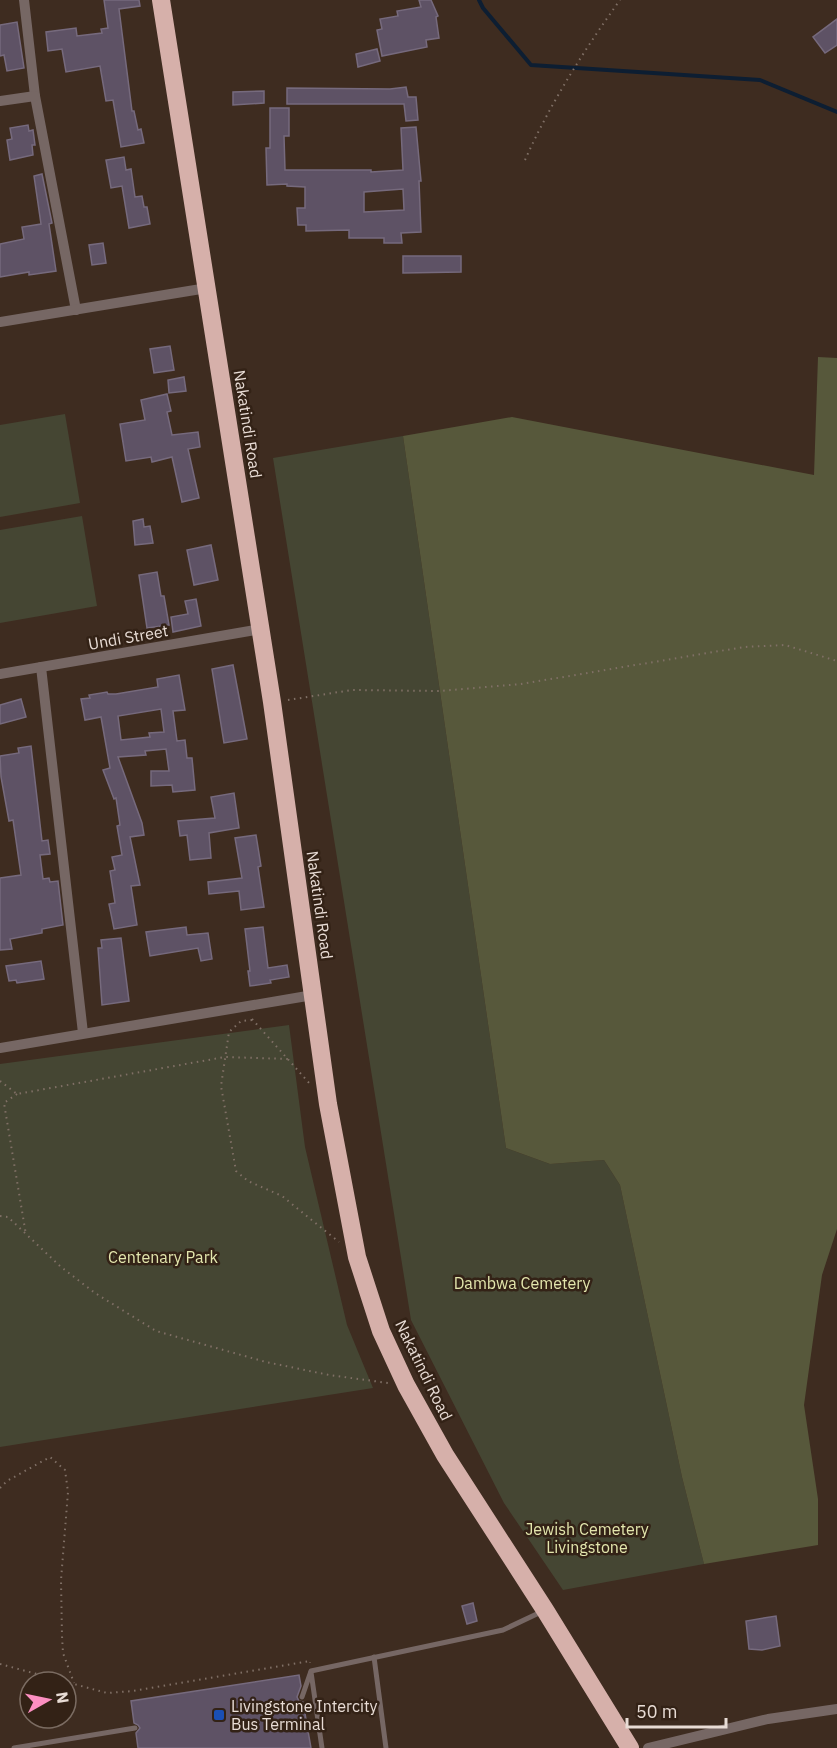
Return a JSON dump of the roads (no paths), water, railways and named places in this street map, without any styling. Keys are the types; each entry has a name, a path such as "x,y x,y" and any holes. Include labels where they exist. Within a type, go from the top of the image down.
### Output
{"highway":[{"name":"Nakatindi Road","path":"160,0 261,629 328,1104 357,1257 381,1331 406,1385 445,1455 545,1610 630,1748"}],"street":[{"path":"24,0 35,96 76,310"},
{"path":"0,101 35,96"},
{"path":"0,322 207,288"},
{"name":"Undi Street","path":"0,674 261,629"},
{"path":"40,667 83,1033"},
{"path":"0,1048 313,995"},
{"path":"648,1748 768,1719 837,1710"}],"lane":[{"path":"311,1671 503,1630 545,1610"},
{"path":"374,1657 386,1748"},
{"path":"302,1697 311,1671"},
{"path":"311,1671 322,1748"},
{"path":"14,1748 135,1728"}],"waterway":[{"path":"479,0 483,8 531,65 760,80 837,112"}],"place":[{"name":"Livingstone Intercity Bus Terminal","path":"219,1715"}],"park label":[{"name":"Centenary Park","path":"163,1257"},
{"name":"Dambwa Cemetery","path":"522,1283"},
{"name":"Jewish Cemetery Livingstone","path":"587,1538"}]}
